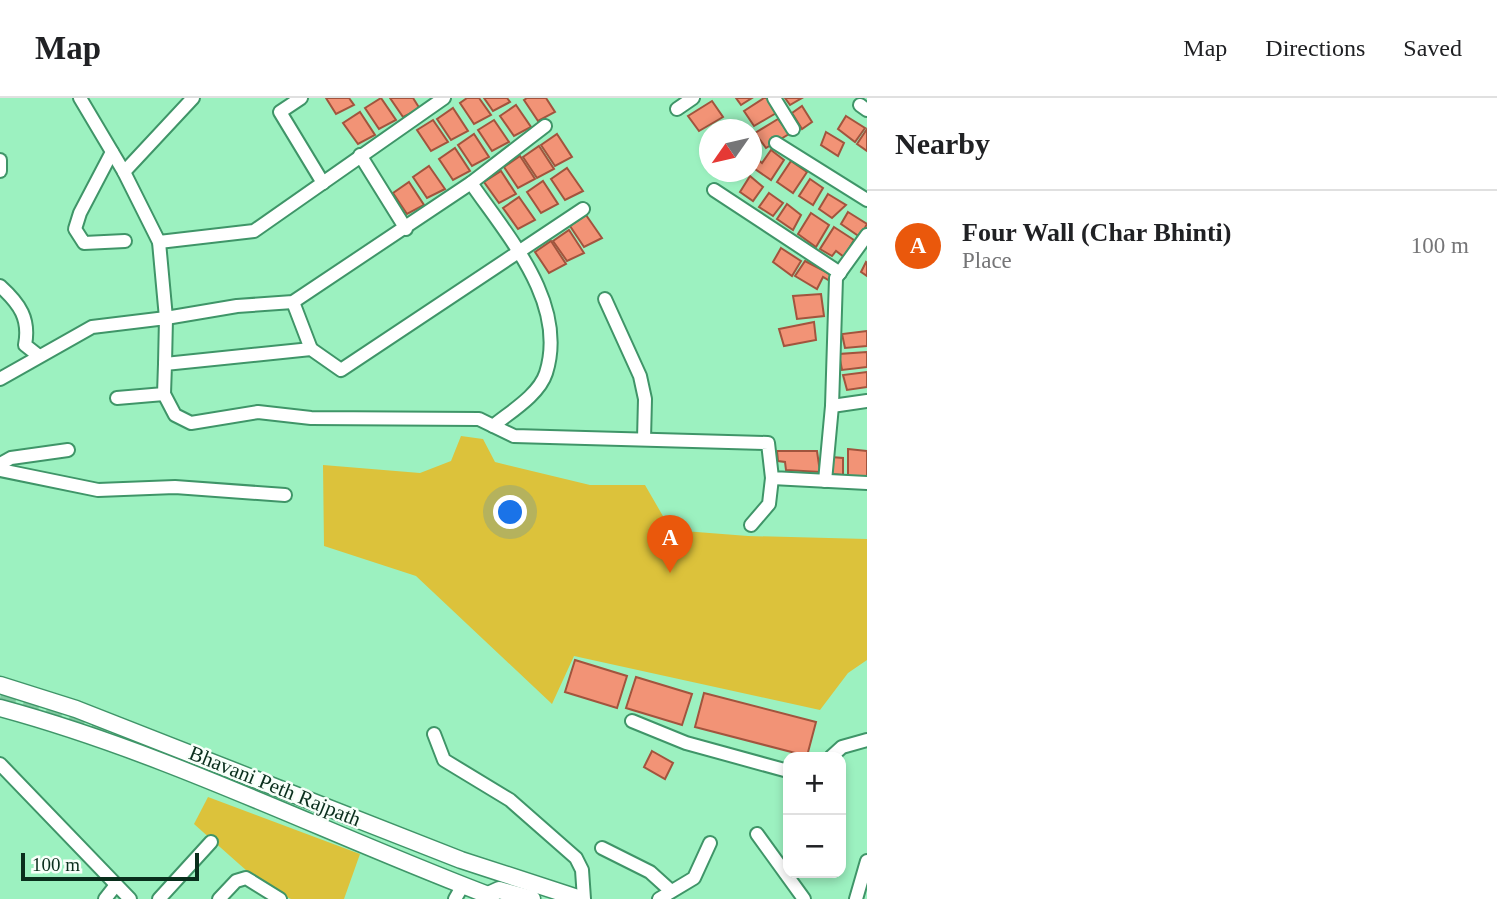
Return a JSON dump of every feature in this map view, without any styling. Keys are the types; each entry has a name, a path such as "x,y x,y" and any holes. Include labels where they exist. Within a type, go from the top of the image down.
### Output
{"main road":[{"path":"0,685 76,709 461,860 582,899"},
{"name":"Bhavani Peth Rajpath","path":"0,708 36,718 172,768 459,892 488,895 499,890 532,899"},
{"path":"128,742 470,873 499,890"}],"street":[{"path":"124,173 193,98"},
{"path":"301,98 279,112 323,183"},
{"path":"159,242 254,231 443,98"},
{"path":"677,108 693,98"},
{"path":"774,98 793,128"},
{"path":"84,100 159,242 166,318 164,394 175,415 191,423 258,412 311,418 479,419 514,436 768,443 772,478 769,504 751,525"},
{"path":"0,379 92,327 237,306 293,302 406,229 545,126"},
{"path":"776,144 867,200"},
{"path":"111,152 80,213 75,229 84,243 125,241"},
{"path":"360,155 406,229"},
{"path":"0,160 0,170"},
{"path":"471,183 540,288 551,321 546,374 526,400 493,426"},
{"path":"714,190 840,273"},
{"path":"293,302 311,349 341,370 583,209"},
{"path":"825,481 832,406 836,278 867,235"},
{"path":"0,286 16,301 29,326 25,345 39,356"},
{"path":"605,299 640,376 645,399 645,439"},
{"path":"165,364 311,349"},
{"path":"117,398 164,394"},
{"path":"832,406 867,401"},
{"path":"0,464 11,458 68,450"},
{"path":"0,470 98,489 175,487 285,495"},
{"path":"772,478 867,483"},
{"path":"632,721 686,743 783,770"},
{"path":"434,734 444,760 510,800 576,858 582,870 582,899"},
{"path":"836,752 842,747 867,740"},
{"path":"0,764 130,899"},
{"path":"757,834 804,899"},
{"path":"159,899 211,842"},
{"path":"659,899 694,878 710,843"},
{"path":"601,848 650,872 671,891"},
{"path":"856,899 867,861"},
{"path":"219,899 236,881 246,878 279,899"},
{"path":"105,899 116,885"}],"shaded area":[{"path":"461,436 483,439 495,462 590,485 645,485 671,530 748,536 867,539 867,660 848,673 820,710 574,656 552,704 416,576 324,546 323,465 420,473 451,461"},
{"path":"208,797 360,854 344,899 291,899 266,888 194,824"}],"building":[{"path":"326,98 349,98 354,105 336,114"},
{"path":"381,98 396,120 379,129 365,108"},
{"path":"390,98 413,98 420,109 403,117"},
{"path":"467,98 479,98 491,115 474,124 460,103"},
{"path":"484,98 507,98 510,102 493,111"},
{"path":"546,98 555,112 538,121 524,100"},
{"path":"736,98 752,98 741,105"},
{"path":"764,98 769,98 778,112 762,121 762,119 749,119 744,111"},
{"path":"785,98 802,98 790,105"},
{"path":"712,101 723,117 699,119 699,131 688,116"},
{"path":"516,105 531,127 514,136 500,116"},
{"path":"802,106 812,122 802,129 792,113"},
{"path":"453,108 468,131 451,140 437,119"},
{"path":"360,112 375,135 358,144 343,123"},
{"path":"846,116 865,128 855,142 838,129"},
{"path":"778,119 789,134 766,148 762,143 762,129"},
{"path":"433,120 448,142 431,151 417,130"},
{"path":"494,120 509,142 492,151 478,130"},
{"path":"867,129 867,151 857,144"},
{"path":"826,132 844,143 838,156 821,145"},
{"path":"474,134 489,157 472,166 458,145"},
{"path":"557,134 572,157 555,166 541,145"},
{"path":"539,146 554,169 537,178 523,157"},
{"path":"455,148 470,171 453,180 439,159"},
{"path":"771,150 784,160 771,180 762,174 762,163"},
{"path":"520,156 535,179 518,188 504,167"},
{"path":"791,161 807,172 793,193 777,182"},
{"path":"429,166 445,189 427,198 413,177"},
{"path":"567,168 583,191 565,200 551,179"},
{"path":"501,171 516,194 499,203 484,182"},
{"path":"810,179 823,188 813,205 799,196"},
{"path":"543,181 558,204 541,213 527,192"},
{"path":"409,182 424,205 407,214 393,193"},
{"path":"746,182 757,182 763,187 753,201 740,192"},
{"path":"769,193 783,203 773,216 759,207"},
{"path":"828,194 846,205 832,218 819,209"},
{"path":"519,197 535,220 518,229 503,208"},
{"path":"787,204 801,215 793,230 777,219"},
{"path":"848,212 867,224 860,237 841,224"},
{"path":"811,213 829,225 816,247 798,234"},
{"path":"586,215 602,238 584,247 570,226"},
{"path":"834,227 854,240 844,257 836,251 832,256 820,249"},
{"path":"569,230 584,253 567,261 553,241"},
{"path":"551,241 566,264 549,273 535,252"},
{"path":"781,248 801,261 792,276 773,262"},
{"path":"805,261 832,275 830,281 823,277 817,289 795,276"},
{"path":"867,263 867,276 861,272"},
{"path":"821,294 824,316 797,319 793,296"},
{"path":"814,322 816,340 784,346 779,329"},
{"path":"867,331 867,346 845,348 842,334"},
{"path":"867,352 867,367 842,370 839,354"},
{"path":"867,372 867,387 847,390 843,375"},
{"path":"848,449 867,451 867,478 848,476"},
{"path":"777,451 817,451 820,472 786,470 785,462 778,461"},
{"path":"831,457 843,458 843,475 832,474"},
{"path":"575,660 627,676 617,708 565,692"},
{"path":"636,677 692,694 682,725 626,708"},
{"path":"704,693 816,722 808,752 792,752 695,727"},
{"path":"652,751 673,763 665,779 644,767"}],"tunnel":[{"path":"0,698 48,711 123,740"}],"place":[{"name":"Four Wall (Char Bhinti)","path":"670,573"}]}
